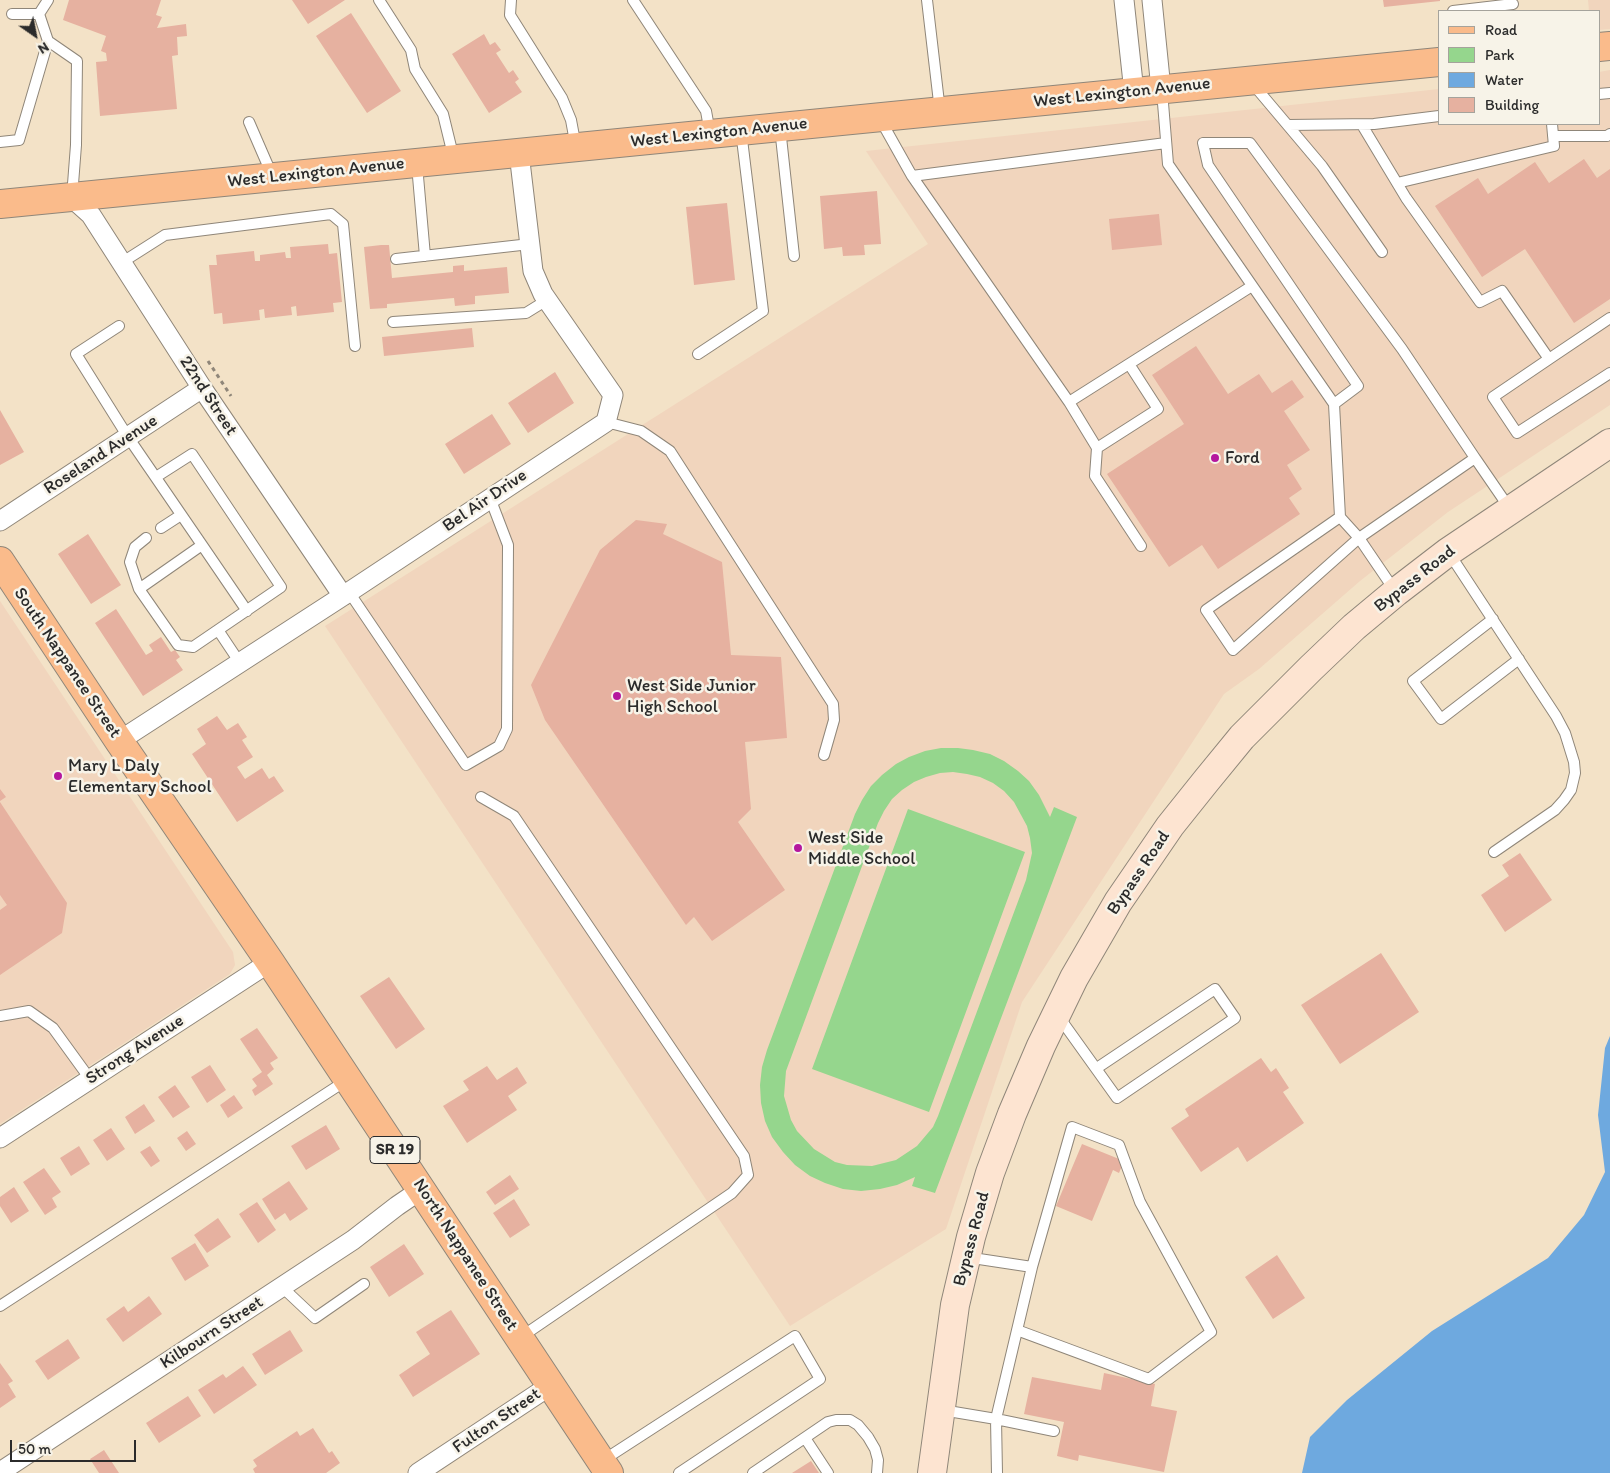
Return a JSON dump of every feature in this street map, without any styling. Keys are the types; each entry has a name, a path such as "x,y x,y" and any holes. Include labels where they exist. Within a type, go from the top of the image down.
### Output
{"main road":[{"name":"West Lexington Avenue","path":"0,204 1438,62"},
{"name":"Bypass Road","path":"932,1473 955,1305 966,1257 990,1173 1012,1114 1056,1014 1074,978 1118,902 1170,826 1242,737 1354,627 1448,552 1610,443"},
{"name":"South Nappanee Street","path":"0,561 119,742 270,962"},
{"name":"North Nappanee Street","path":"270,962 605,1467"}],"street":[{"path":"1124,0 1134,92"},
{"path":"1152,0 1161,90"},
{"path":"519,153 533,271 547,300 613,395 606,422"},
{"name":"22nd Street","path":"72,198 91,215 202,388 346,594"},
{"name":"Roseland Avenue","path":"0,521 202,388"},
{"name":"Bel Air Drive","path":"119,742 606,422"},
{"name":"Strong Avenue","path":"0,1138 270,962"},
{"name":"Kilbourn Street","path":"0,1472 353,1240 422,1189"},
{"name":"Fulton Street","path":"418,1473 551,1385"}],"lane":[{"path":"39,14 48,0"},
{"path":"379,0 411,50 415,69 443,114 455,160"},
{"path":"511,0 510,15 562,98 571,120 576,148"},
{"path":"633,0 706,112 711,134"},
{"path":"928,0 940,112"},
{"path":"1462,10 1513,5"},
{"path":"12,14 39,14"},
{"path":"0,142 19,140 48,41 39,14"},
{"path":"48,41 77,61 76,145 72,198"},
{"path":"1250,81 1322,166 1382,252"},
{"path":"1161,90 1168,164 1334,404 1340,517 1359,538 1396,592"},
{"path":"1288,126 1362,125 1438,116"},
{"path":"879,118 912,176 1069,402 1097,448 1095,476 1141,546"},
{"path":"249,122 273,178"},
{"path":"1362,125 1406,198 1480,302 1502,290 1550,360"},
{"path":"1397,183 1554,146 1552,125"},
{"path":"780,127 794,256"},
{"path":"698,354 763,311 741,131"},
{"path":"1553,136 1607,136 1610,134"},
{"path":"912,176 1166,143"},
{"path":"1334,404 1358,386 1208,166 1203,143 1250,143 1402,349 1511,510"},
{"path":"417,164 425,256"},
{"path":"122,263 165,235 331,214 343,224 355,346"},
{"path":"396,259 530,244"},
{"path":"1069,402 1252,286"},
{"path":"393,322 526,313 547,300"},
{"path":"1610,318 1493,397 1517,433 1610,373"},
{"path":"119,326 76,354 128,437 247,611"},
{"path":"1097,448 1158,409 1129,364"},
{"path":"606,422 641,432 670,451 833,704 834,720 824,755"},
{"path":"146,538 136,547 130,562 139,589 178,645 193,647 281,587 192,454 156,477"},
{"path":"1340,517 1206,610 1233,650 1359,538 1474,458"},
{"path":"346,594 466,765 499,746 507,728 508,545 490,498"},
{"path":"161,528 181,515"},
{"path":"139,589 202,545"},
{"path":"1448,552 1519,659 1565,733 1574,762 1575,773 1571,790 1564,800 1555,810 1494,852"},
{"path":"1493,619 1413,680 1441,719 1519,659"},
{"path":"218,630 240,663"},
{"path":"481,797 514,816 744,1156 748,1175 732,1193 520,1338"},
{"path":"1056,1014 1117,1098 1235,1018 1214,989 1097,1068"},
{"path":"0,1016 29,1011 53,1028 90,1079"},
{"path":"0,1306 348,1079"},
{"path":"996,1473 996,1419 1017,1330 1032,1267 1072,1127 1119,1145 1140,1202 1211,1332 1149,1378 1017,1330"},
{"path":"966,1257 1032,1267"},
{"path":"282,1287 315,1318 364,1284"},
{"path":"605,1467 796,1336 820,1379 679,1473"},
{"path":"940,1410 1054,1431"},
{"path":"753,1473 828,1422 836,1420 850,1420 868,1437 875,1449 878,1460 877,1473"},
{"path":"805,1438 828,1473"}],"shaded area":[{"path":"1588,0 1610,0 1610,29 1600,30 1600,10 1589,10"},
{"name":"West Side Middle School","path":"1610,70 1610,405 1448,512 1360,581 1259,669 1224,694 1022,1002 946,1229 790,1326 325,626 928,244 866,151 1438,89 1438,125 1600,125 1600,72"},
{"name":"Mary L Daly Elementary School","path":"0,601 233,952 235,965 230,974 0,1124"}],"green space":[{"path":"941,748 958,748 990,754 1004,761 1029,781 1039,795 1050,817 1054,807 1077,817 935,1193 912,1186 915,1177 897,1185 880,1189 861,1191 843,1189 810,1176 795,1165 772,1137 765,1121 761,1103 762,1067 855,814 862,800 871,786 896,764 925,751","holes":["940,773 967,774 993,783 1014,802 1027,826 1030,838 1032,853 1026,880 933,1127 917,1146 896,1160 872,1166 847,1165 835,1162 814,1149 797,1131 791,1120 784,1096 786,1071 884,811 892,799 914,782"]},
{"path":"908,809 1025,852 929,1112 812,1069"}],"water":[{"path":"1610,1036 1610,1473 1302,1473 1310,1437 1347,1400 1432,1331 1548,1258 1584,1215 1605,1172 1598,1115 1605,1048"}],"building":[{"path":"69,0 161,0 156,15 162,17 157,28 186,24 187,36 177,37 178,55 172,56 177,109 100,116 96,62 107,61 106,53 101,51 106,36 63,20"},
{"path":"292,0 345,0 308,24"},
{"path":"1383,0 1440,0 1440,1 1384,7"},
{"path":"351,13 401,91 367,113 316,36"},
{"path":"484,34 490,45 495,42 501,50 496,53 509,73 513,70 519,79 515,82 522,92 489,113 452,54"},
{"path":"1584,159 1597,178 1610,169 1610,299 1574,323 1525,249 1482,277 1435,206 1478,178 1488,194 1535,162 1549,183"},
{"path":"877,191 881,244 864,245 865,255 843,256 842,247 824,249 820,196"},
{"path":"727,203 735,280 694,285 686,207"},
{"path":"1159,214 1162,245 1112,250 1109,219"},
{"path":"328,244 329,254 337,253 342,302 333,303 334,312 297,316 296,306 291,307 292,315 265,318 264,309 259,310 260,320 223,324 222,313 214,314 209,265 217,265 216,255 254,251 255,261 260,261 260,255 285,252 286,258 291,258 290,247"},
{"path":"389,245 392,278 453,272 453,266 464,265 464,271 507,267 509,293 475,296 475,304 455,306 454,298 387,304 387,308 370,309 364,247"},
{"path":"472,328 474,347 384,356 382,337"},
{"name":"Ford","path":"1196,346 1228,394 1259,374 1272,393 1292,380 1304,397 1284,411 1310,450 1287,465 1302,489 1289,498 1300,514 1218,569 1202,545 1169,567 1107,474 1184,424 1152,375"},
{"path":"555,372 574,403 528,433 508,403"},
{"path":"0,410 24,452 0,465"},
{"path":"492,414 511,444 464,474 445,444"},
{"path":"636,520 667,524 663,534 722,562 731,655 781,657 787,738 745,742 751,809 738,822 785,890 712,941 694,917 686,925 545,720 531,685 600,550"},
{"path":"88,534 121,585 91,604 58,554"},
{"path":"116,609 146,655 153,651 149,645 161,637 171,652 175,650 180,657 176,660 183,670 143,696 95,623"},
{"path":"217,716 227,730 238,723 247,737 242,740 253,757 237,767 245,779 262,768 269,779 274,776 284,791 237,822 192,754 206,744 197,729"},
{"path":"0,789 6,797 0,801"},
{"path":"0,802 67,903 62,933 0,975 0,910 7,905 0,895"},
{"path":"1520,853 1552,900 1505,932 1481,895 1509,876 1502,865"},
{"path":"1381,953 1419,1012 1340,1064 1301,1005"},
{"path":"389,977 425,1029 396,1049 360,996"},
{"path":"257,1028 278,1058 270,1063 274,1069 267,1075 273,1084 255,1096 252,1090 257,1086 252,1079 262,1072 240,1039"},
{"path":"1261,1058 1271,1072 1276,1068 1289,1088 1283,1092 1304,1123 1247,1162 1238,1147 1201,1172 1171,1128 1189,1116 1185,1109"},
{"path":"210,1065 226,1090 207,1103 191,1077"},
{"path":"487,1066 497,1080 517,1067 527,1083 508,1096 517,1110 467,1143 443,1106 469,1090 463,1081"},
{"path":"175,1085 190,1107 173,1118 158,1097"},
{"path":"234,1095 243,1108 228,1118 220,1105"},
{"path":"144,1104 155,1121 135,1134 125,1117"},
{"path":"326,1125 340,1149 306,1170 291,1146"},
{"path":"111,1128 125,1149 107,1161 93,1140"},
{"path":"187,1131 196,1144 186,1151 177,1138"},
{"path":"1082,1144 1124,1161 1119,1173 1113,1170 1092,1221 1056,1206"},
{"path":"79,1146 90,1164 71,1176 60,1158"},
{"path":"150,1146 160,1161 151,1167 140,1152"},
{"path":"44,1168 61,1192 52,1198 57,1207 45,1215 23,1182"},
{"path":"510,1175 519,1189 495,1205 486,1192"},
{"path":"289,1181 308,1209 290,1221 285,1213 275,1220 262,1199"},
{"path":"14,1187 29,1211 11,1223 0,1206 0,1197"},
{"path":"514,1199 530,1225 510,1238 493,1213"},
{"path":"257,1202 276,1230 258,1243 239,1214"},
{"path":"218,1218 231,1237 207,1253 194,1235"},
{"path":"195,1243 209,1266 185,1281 171,1258"},
{"path":"404,1244 424,1274 389,1297 370,1267"},
{"path":"1277,1255 1305,1298 1273,1319 1245,1277"},
{"path":"149,1296 162,1314 123,1342 106,1319 124,1306 128,1312"},
{"path":"451,1310 480,1354 413,1397 399,1375 430,1354 416,1332"},
{"path":"290,1330 303,1351 265,1375 252,1354"},
{"path":"68,1339 80,1358 48,1380 35,1361"},
{"path":"0,1363 13,1381 8,1384 16,1397 0,1408"},
{"path":"243,1366 257,1385 214,1414 198,1390 223,1374 226,1378"},
{"path":"1104,1373 1155,1384 1151,1406 1177,1411 1164,1472 1079,1455 1078,1461 1057,1456 1064,1422 1024,1414 1032,1377 1101,1390"},
{"path":"188,1396 201,1416 159,1443 146,1423"},
{"path":"313,1428 329,1453 332,1451 340,1463 326,1473 255,1473 253,1469 257,1466 253,1460 297,1431 300,1436"},
{"path":"104,1450 119,1473 99,1473 90,1459"},
{"path":"811,1461 819,1473 792,1473"}],"place":[{"name":"Ford","path":"1215,458"},
{"name":"West Side Junior High School","path":"617,696"},
{"name":"Mary L Daly Elementary School","path":"58,776"},
{"name":"West Side Middle School","path":"798,848"}]}
